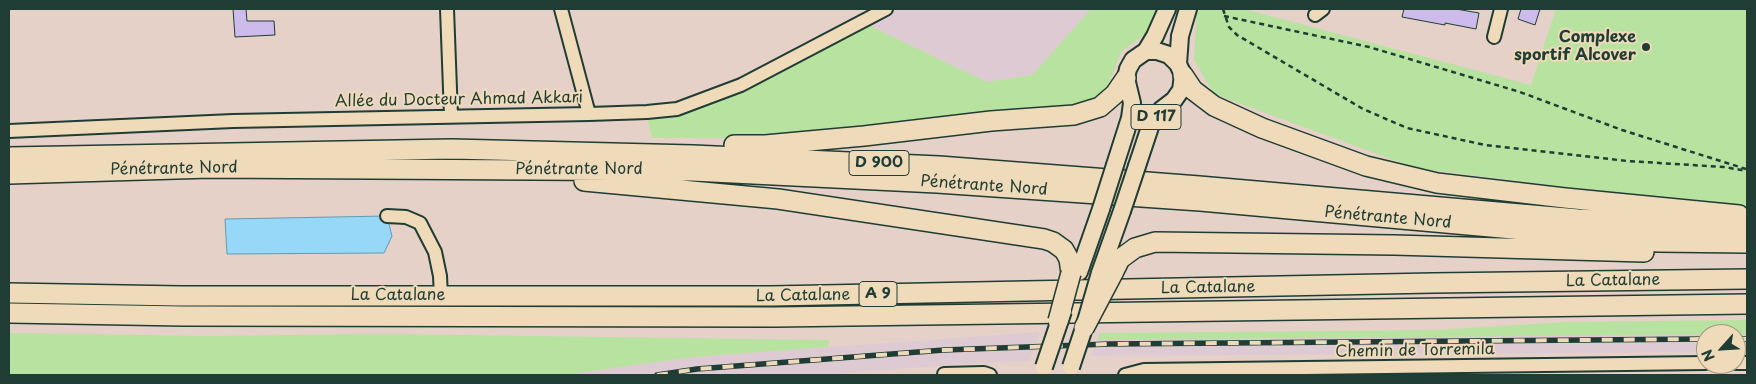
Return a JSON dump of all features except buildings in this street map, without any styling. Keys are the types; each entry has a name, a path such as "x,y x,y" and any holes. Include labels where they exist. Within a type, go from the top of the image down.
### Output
{"highway":[{"path":"1181,69 1193,90 1214,106 1262,128 1366,166 1437,183 1747,216"},
{"path":"452,149 652,144 765,145 864,136 991,121 1074,115 1100,106 1115,94 1126,78"},
{"name":"Pénétrante Nord","path":"9,157 452,149 693,155 939,166 1199,186 1578,219 1747,226"},
{"path":"210,168 543,178 778,199 1044,239 1053,242 1064,250 1075,272 1058,321"},
{"name":"Pénétrante Nord","path":"9,174 210,168 692,171 869,179 1200,201 1658,242 1747,243"},
{"path":"1084,328 1107,273 1120,259 1135,248 1155,242 1394,244 1715,254 1747,253"},
{"name":"La Catalane","path":"9,293 180,296 782,296 1433,283 1747,279"},
{"name":"La Catalane","path":"9,313 184,316 775,317 1747,304"}],"main road":[{"path":"1126,78 1133,60 1146,51 1155,36 1167,9"},
{"name":"D 117","path":"1107,273 1122,211 1152,121 1161,110 1174,100 1181,90 1180,36 1188,9"},
{"path":"1146,51 1157,51 1169,55 1181,69"},
{"name":"D 117","path":"1075,272 1101,209 1130,118 1132,103 1126,78"},
{"path":"1042,371 1058,321"},
{"path":"1070,371 1084,328"}],"street":[{"path":"447,9 451,116"},
{"path":"561,9 590,114"},
{"name":"Allée du Docteur Ahmad Akkari","path":"9,131 233,121 590,114 676,109 741,85 886,9"},
{"path":"1494,36 1501,9"},
{"path":"387,216 406,217 420,223 435,252 440,276 441,296"},
{"name":"Chemin de Torremila","path":"1125,375 1144,370 1696,363"},
{"path":"944,374 984,373 990,375"}],"path":[{"path":"1223,9 1229,27 1237,35 1363,109 1407,128 1485,145 1627,161 1747,170"},
{"path":"1224,16 1369,47 1520,92 1622,130 1747,170"}],"shaded area":[{"path":"896,9 1091,9 1032,75 987,82 866,24"},
{"path":"1040,332 1030,361 946,365 828,375 564,375 693,357"},
{"path":"1696,334 1696,352 1091,356 1098,340"},
{"path":"1746,334 1747,334 1746,352"}],"green space":[{"path":"1091,9 1157,9 1146,33 1121,52 1106,91 1093,101 1073,109 765,138 652,138 647,117 677,114 866,24 987,82 1032,75"},
{"path":"1197,9 1244,9 1531,85 1556,9 1747,9 1747,207 1415,168 1214,94 1194,60"},
{"path":"1747,320 1747,334 1746,324 1696,324 1696,334 1098,340 1100,333 1438,330 1566,322"},
{"path":"9,333 204,336 382,334 829,340 828,347 693,357 564,375 9,375"}],"water":[{"path":"387,216 392,236 384,253 227,254 225,219"}],"railway":[{"path":"657,375 697,369 944,350 1109,344 1696,339"}],"place":[{"name":"Complexe sportif Alcover","path":"1646,47"}]}
